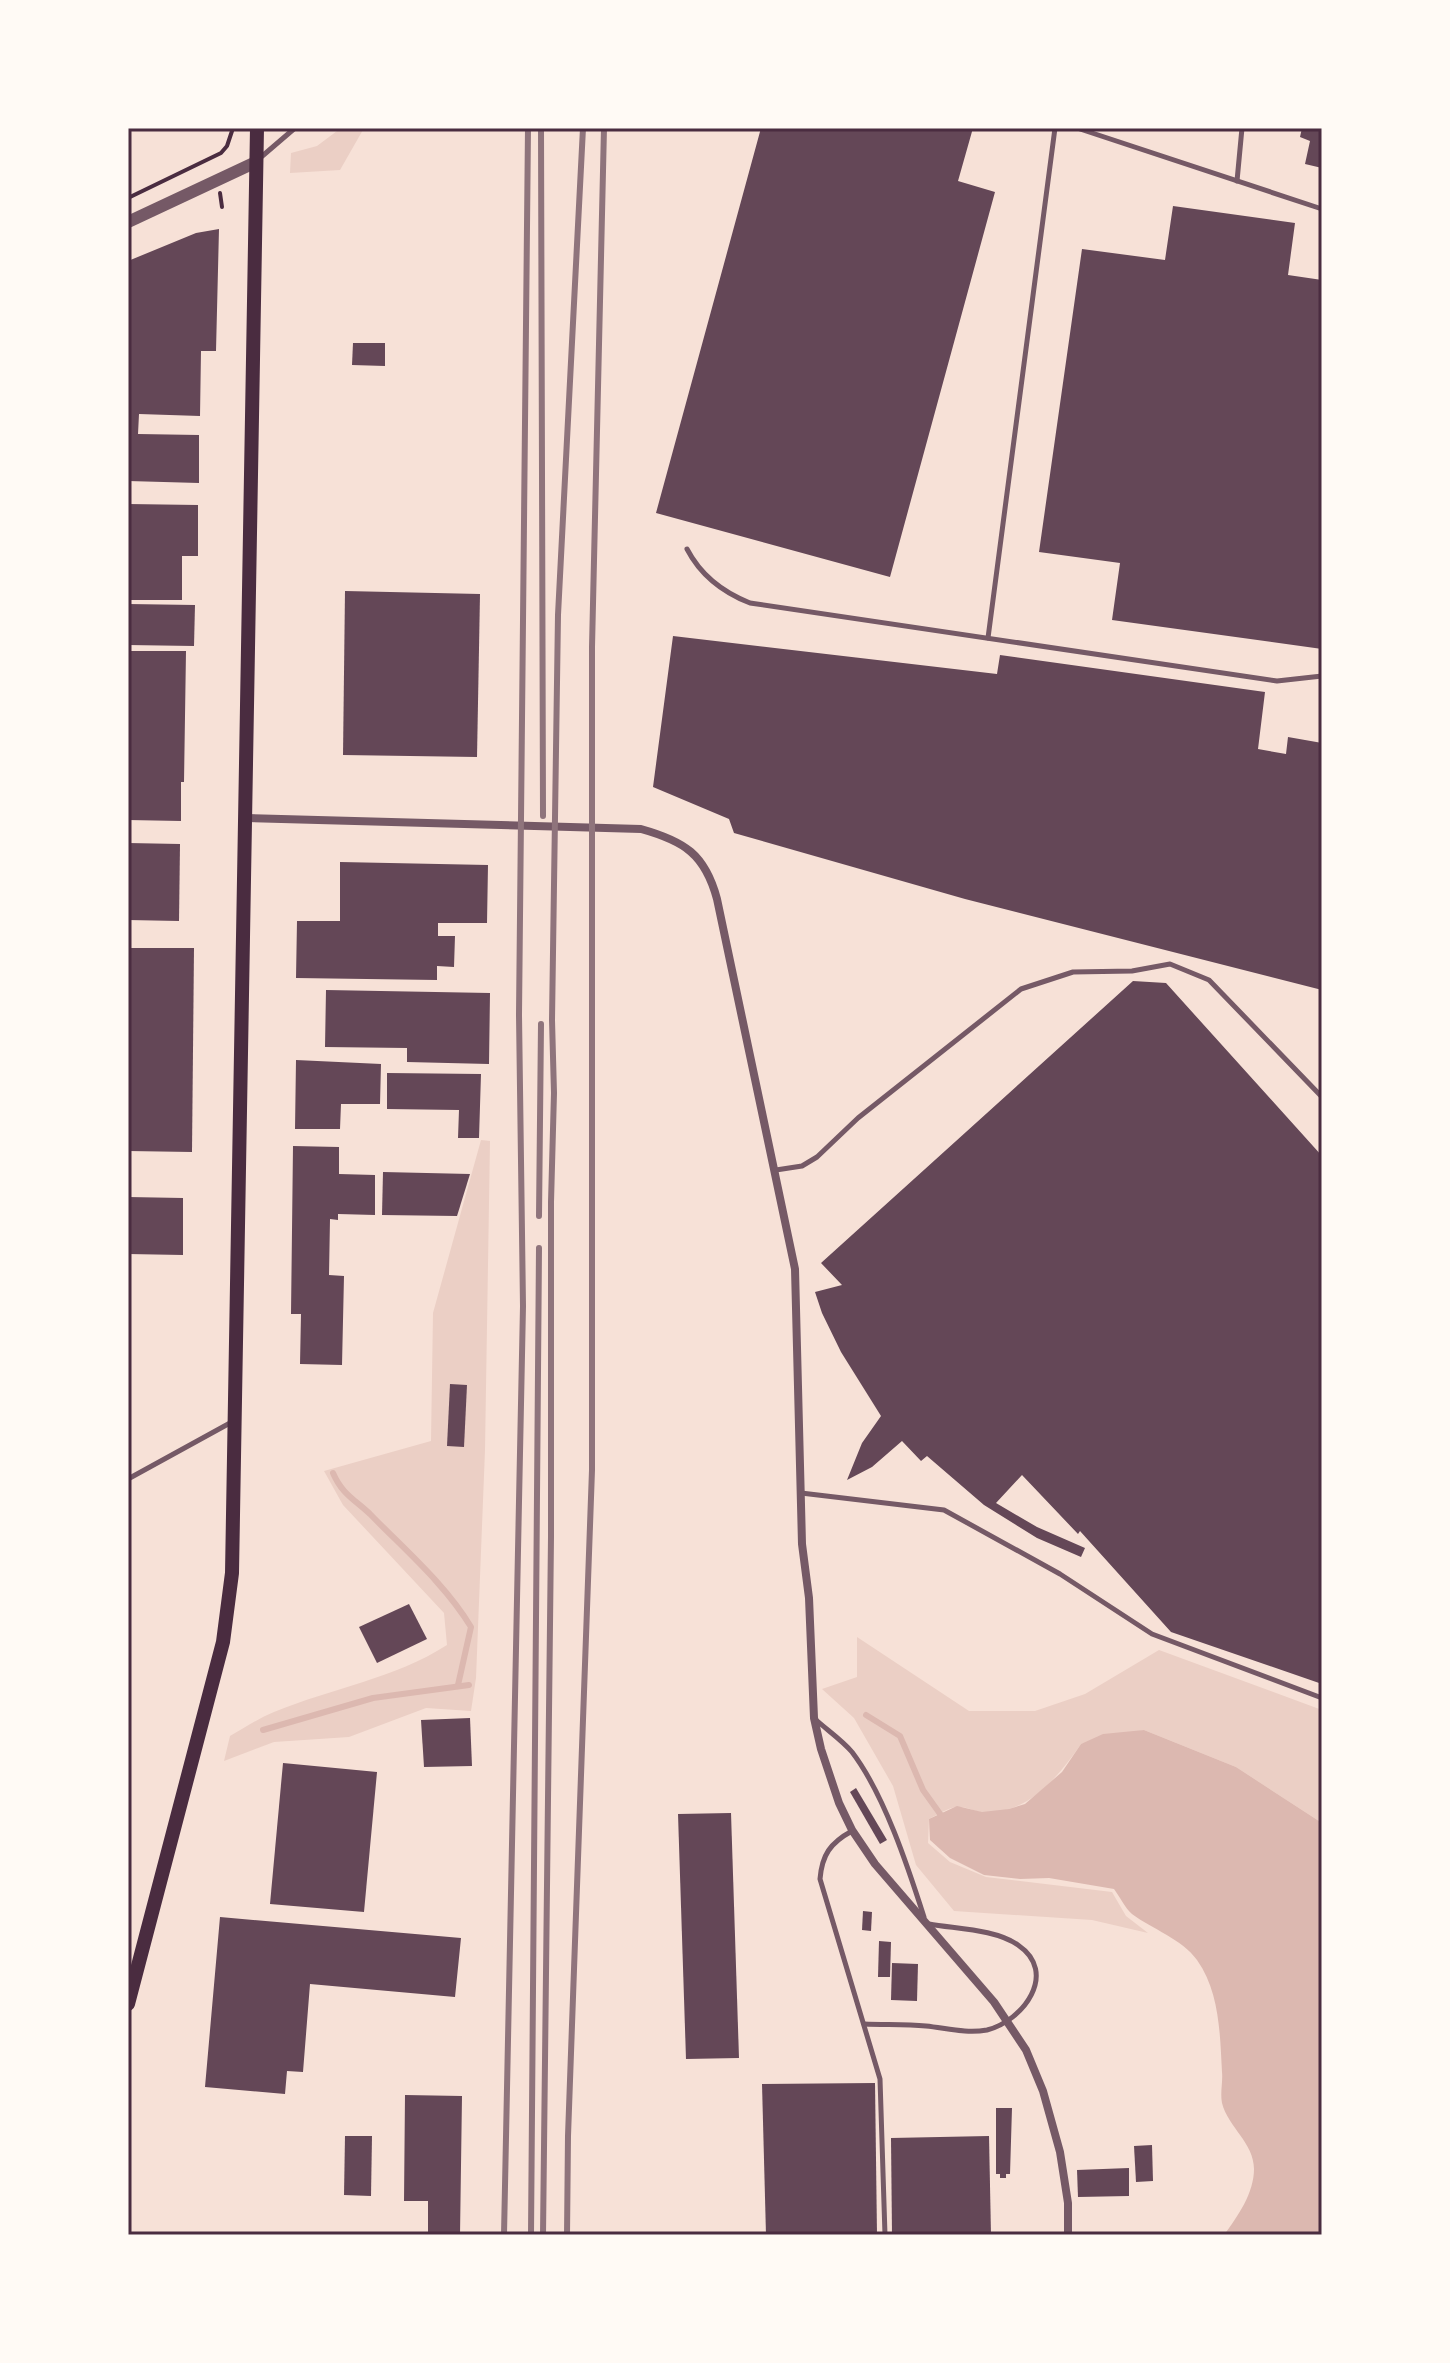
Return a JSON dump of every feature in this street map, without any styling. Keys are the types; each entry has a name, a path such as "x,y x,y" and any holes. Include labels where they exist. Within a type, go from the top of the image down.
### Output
{"main road":[{"path":"128,2004 223,1642 232,1573 257,128"}],"street":[{"path":"128,222 256,162"},
{"path":"246,818 641,829 667,836 686,846 711,876 795,1269 802,1544 809,1598 814,1718 829,1777 852,1830 875,1864 1009,2022 1026,2050 1043,2091 1060,2152 1068,2203 1068,2235"}],"lane":[{"path":"256,162 295,128"},
{"path":"988,638 1055,128"},
{"path":"1077,128 1322,209"},
{"path":"1237,181 1242,128"},
{"path":"687,549 705,577 731,595 750,603 1277,681 1322,676"},
{"path":"776,1170 802,1166 817,1157 858,1118 1021,989 1073,972 1132,971 1170,964 1209,980 1322,1097"},
{"path":"128,1479 235,1420"},
{"path":"801,1493 944,1510 1060,1574 1152,1634 1322,1698"},
{"path":"814,1718 851,1751 868,1779 911,1879 926,1924 994,1935 1019,1945 1034,1961 1037,1979 1030,1999 1009,2022 982,2031 864,2024"},
{"path":"852,1830 827,1851 821,1861 820,1879 880,2079 885,2235"}],"path":[{"path":"128,198 215,157 227,146 233,128"},
{"path":"215,157 216,163"},
{"path":"208,160 208,167"}],"shaded area":[{"path":"341,128 364,128 340,170 290,173 291,153 317,146"},
{"path":"481,1140 490,1141 485,1450 476,1678 471,1711 426,1708 349,1737 274,1742 224,1761 230,1736 263,1717 406,1666 447,1645 444,1613 343,1505 324,1471 431,1441 433,1313"},
{"path":"857,1637 969,1711 1035,1711 1085,1694 1159,1650 1322,1710 1322,1823 1236,1767 1144,1730 1081,1744 1052,1781 1028,1801 999,1811 983,1812 954,1807 929,1819 928,1843 950,1862 986,1877 1112,1892 1126,1916 1148,1933 1092,1920 954,1911 916,1865 893,1786 854,1718 822,1689 857,1677"},
{"path":"1144,1730 1236,1767 1322,1823 1322,2235 1224,2235 1248,2195 1253,2178 1253,2160 1222,2103 1217,2014 1205,1973 1191,1953 1132,1914 1114,1889 1049,1878 984,1875 950,1858 930,1840 929,1819 957,1806 982,1812 1025,1804 1062,1772 1081,1744 1103,1734"}],"building":[{"path":"761,128 973,128 958,181 995,192 890,577 656,513"},
{"path":"1302,128 1322,128 1322,168 1305,164 1310,141 1300,137"},
{"path":"1173,206 1295,223 1288,275 1322,280 1322,649 1112,620 1120,563 1039,552 1082,249 1165,260"},
{"path":"219,229 216,351 201,351 200,416 139,414 138,434 199,435 199,483 128,481 128,261 196,233"},
{"path":"353,343 385,343 385,366 352,365"},
{"path":"128,504 198,505 198,556 182,556 182,600 128,600"},
{"path":"345,591 480,594 477,757 343,755"},
{"path":"128,604 195,605 194,646 128,645"},
{"path":"673,636 997,674 1000,655 1265,692 1258,749 1286,754 1288,737 1322,743 1322,990 965,899 734,833 729,819 653,787"},
{"path":"128,651 186,651 181,821 128,820"},
{"path":"128,843 180,844 179,921 128,920"},
{"path":"340,862 488,865 487,923 438,923 438,936 455,936 454,967 437,966 437,980 296,978 297,921 340,921"},
{"path":"130,948 194,948 192,1152 128,1151"},
{"path":"1133,981 1166,983 1322,1156 1322,1684 1171,1632 1080,1531 1078,1534 1022,1475 996,1503 1037,1527 1085,1548 1081,1557 1037,1538 984,1505 927,1456 921,1461 902,1441 872,1467 847,1480 862,1443 881,1416 841,1352 822,1313 815,1292 842,1285 821,1263"},
{"path":"326,990 490,993 489,1064 407,1062 407,1048 325,1047"},
{"path":"296,1060 381,1064 380,1104 341,1104 340,1129 295,1129"},
{"path":"387,1073 481,1074 479,1138 458,1138 459,1110 387,1109"},
{"path":"293,1146 339,1147 339,1174 375,1175 375,1215 338,1214 338,1220 330,1219 329,1275 344,1276 342,1365 300,1364 301,1314 291,1314"},
{"path":"383,1172 470,1174 457,1216 382,1215"},
{"path":"128,1197 183,1198 183,1255 128,1254"},
{"path":"450,1384 467,1385 464,1447 447,1446"},
{"path":"409,1604 427,1639 377,1663 359,1627"},
{"path":"470,1718 472,1766 424,1767 421,1720"},
{"path":"283,1763 377,1772 364,1912 270,1904"},
{"path":"856,1788 887,1840 880,1844 850,1792"},
{"path":"731,1813 739,2058 686,2059 678,1814"},
{"path":"863,1911 872,1912 871,1931 862,1930"},
{"path":"220,1917 461,1938 455,1997 310,1984 303,2072 287,2071 285,2094 205,2087"},
{"path":"879,1941 891,1942 890,1977 878,1977"},
{"path":"892,1963 918,1964 917,2001 891,2000"},
{"path":"875,2083 877,2235 766,2235 762,2084"},
{"path":"405,2095 462,2096 460,2235 428,2235 428,2201 404,2201"},
{"path":"996,2108 1012,2108 1010,2174 1006,2174 1006,2178 996,2174"},
{"path":"345,2136 372,2136 371,2196 344,2195"},
{"path":"989,2136 991,2235 892,2235 891,2138"},
{"path":"1152,2145 1153,2181 1136,2182 1134,2146"},
{"path":"1129,2168 1129,2196 1078,2197 1077,2170"}],"waterway":[{"path":"333,1473 344,1491 437,1582 471,1627 458,1685"},
{"path":"263,1730 373,1698 469,1685"},
{"path":"866,1715 900,1736 923,1790 943,1818"}],"railway":[{"path":"504,2235 523,1306 519,1015 528,128"},
{"path":"541,128 543,816"},
{"path":"543,2235 558,615 583,128"},
{"path":"567,2235 592,1470 592,647 604,128"},
{"path":"539,1216 541,1024"},
{"path":"531,2235 539,1248"}]}
